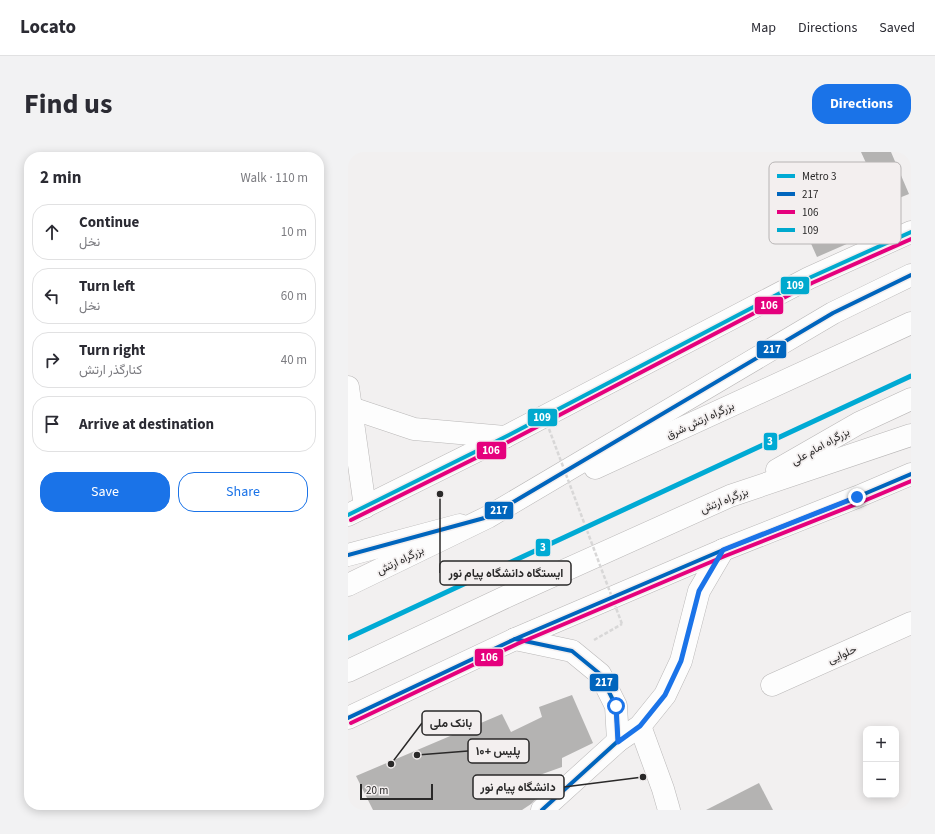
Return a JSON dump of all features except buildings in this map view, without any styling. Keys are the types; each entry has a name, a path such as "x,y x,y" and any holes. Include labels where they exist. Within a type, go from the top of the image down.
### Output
{"main road":[{"path":"901,237 911,232"},
{"path":"348,387 351,408 356,511 505,437 809,278 884,244"},
{"name":"بزرگراه ارتش","path":"348,585 488,517 833,313 911,275"},
{"name":"بزرگراه ارتش شرق","path":"488,517 911,323"},
{"name":"بزرگراه امام علی","path":"730,496 859,424 911,400"},
{"path":"351,408 414,429 505,437"},
{"name":"بزرگراه ارتش","path":"348,671 512,594 730,496 911,435"},
{"path":"348,718 515,639 723,550 911,474"},
{"path":"348,555 488,517"},
{"path":"542,810 618,742 640,726 665,695 681,661 699,591 723,550"},
{"name":"حلوایی","path":"772,685 911,623"},
{"path":"515,639 572,651 600,674 616,706 618,742"},
{"path":"640,726 670,810"}],"path":[{"path":"549,429 622,624 572,651"}],"metro line":[{"name":"3","path":"348,638 911,376"}],"transit line":[{"name":"109","path":"901,237 911,232"},
{"name":"106","path":"901,243 911,239"},
{"name":"109","path":"348,515 505,437 809,278 884,244"},
{"name":"106","path":"351,520 508,442 812,283 900,244"},
{"name":"217","path":"348,555 488,517 833,313 911,275"},
{"name":"217","path":"348,718 515,639 723,550 911,474"},
{"name":"106","path":"351,723 517,644 725,556 911,481"},
{"name":"217","path":"515,639 572,651 600,674 616,706 618,741 542,810"}],"place":[{"name":"ایستگاه دانشگاه پیام نور","path":"440,494"},
{"name":"پلیس +۱۰","path":"417,755"},
{"name":"بانک ملی","path":"391,764"},
{"name":"دانشگاه پیام نور","path":"643,777"}],"route":[{"path":"616,706 618,742 640,726 665,695 681,661 699,591 723,550 857,497"}]}
